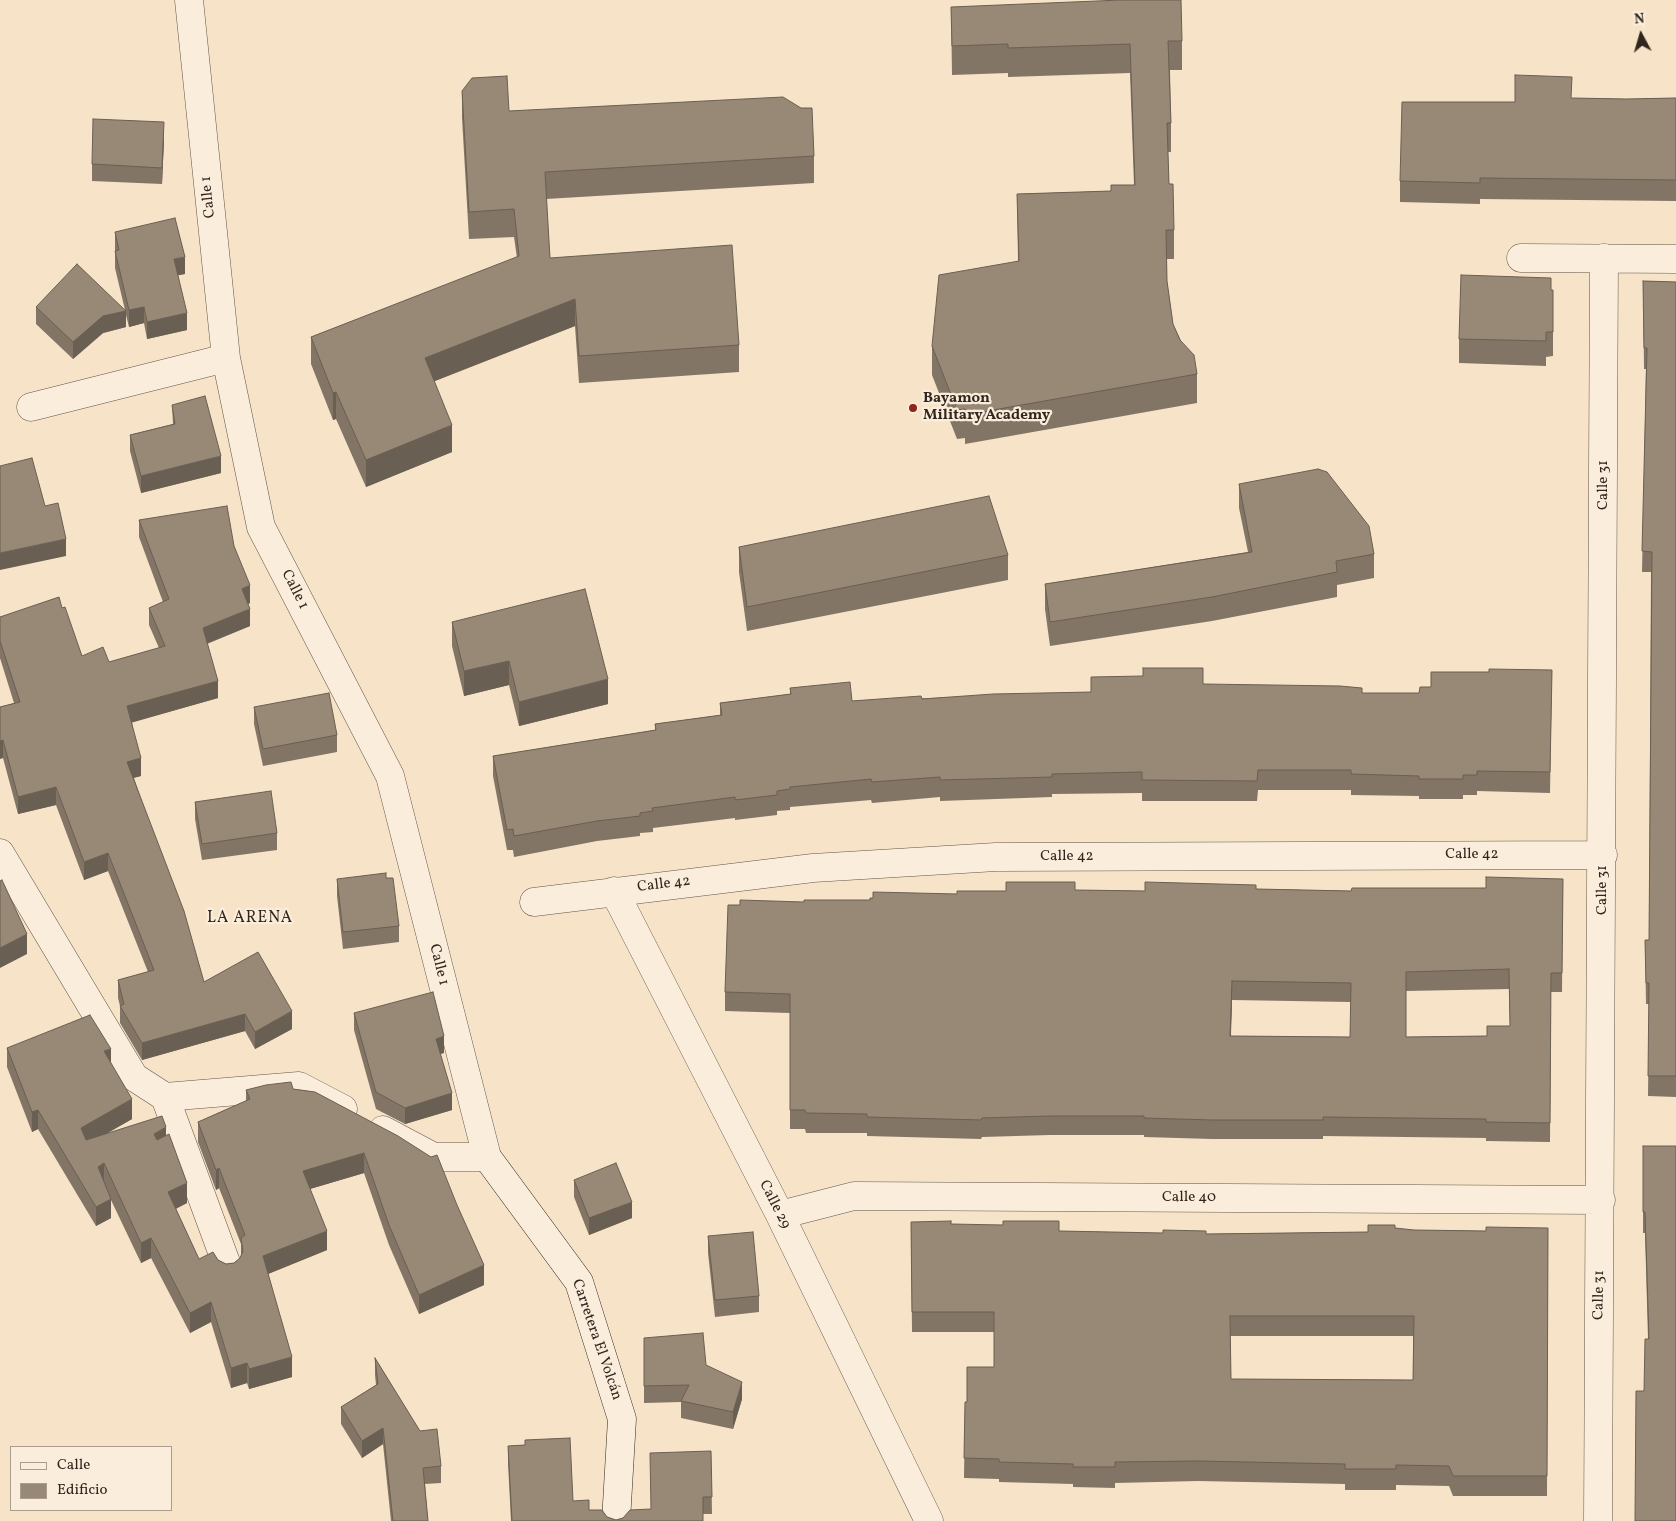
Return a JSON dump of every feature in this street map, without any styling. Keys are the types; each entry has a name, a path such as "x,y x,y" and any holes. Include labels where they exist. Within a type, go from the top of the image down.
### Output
{"street":[{"name":"Calle 1","path":"189,0 226,358 261,527 390,776 487,1157"},
{"path":"1521,258 1676,259"},
{"name":"Calle 31","path":"1598,1521 1603,855 1604,258"},
{"path":"31,407 226,358"},
{"path":"0,853 134,1077 165,1097 228,1268"},
{"name":"Calle 42","path":"534,902 813,868 996,857 1603,855"},
{"name":"Calle 29","path":"614,891 780,1215 929,1521"},
{"path":"165,1097 299,1086 434,1157 487,1157"},
{"name":"Carretera El Volcán","path":"487,1157 579,1282 622,1419 616,1521"},
{"name":"Calle 40","path":"780,1215 854,1196 1601,1200"}],"building":[{"path":"1121,0 1181,0 1182,41 1168,41 1171,123 1167,123 1169,184 1173,184 1174,230 1166,230 1167,281 1173,324 1180,340 1194,355 1197,374 965,415 965,409 957,410 932,346 939,275 1019,261 1017,194 1111,191 1111,185 1135,185 1130,44 1008,48 1008,44 952,46 951,7"},
{"path":"1515,75 1572,77 1571,98 1676,98 1676,180 1480,178 1480,183 1400,181 1402,102 1515,102"},
{"path":"507,76 509,111 783,97 801,108 812,108 814,156 545,172 550,258 732,245 739,345 579,356 575,299 425,358 452,425 366,460 336,392 333,393 311,337 519,256 514,209 469,212 462,91 472,78"},
{"path":"93,119 164,122 162,168 92,164"},
{"path":"175,218 185,257 174,259 187,313 147,322 144,307 129,310 115,251 119,250 115,232"},
{"path":"77,264 126,311 103,316 73,342 36,307"},
{"path":"1461,275 1551,278 1551,290 1553,290 1553,332 1546,332 1546,341 1459,339"},
{"path":"1643,281 1676,282 1676,1076 1648,1076 1649,983 1646,983 1645,940 1649,940 1652,552 1642,551 1647,348 1644,348"},
{"path":"205,396 221,456 141,476 130,435 175,424 172,405"},
{"path":"32,458 45,506 58,503 66,539 0,553 0,466"},
{"path":"1318,469 1327,472 1369,526 1374,554 1336,561 1337,572 1212,597 1050,622 1045,584 1252,552 1239,484"},
{"path":"989,496 1008,555 747,607 739,547"},
{"path":"227,506 234,546 250,585 242,589 250,609 203,628 218,681 127,706 141,758 127,762 184,911 204,982 258,952 292,1011 255,1032 245,1014 142,1043 120,1006 124,1004 118,980 154,970 108,853 84,862 56,787 18,797 3,740 0,741 0,707 20,702 0,641 0,617 59,597 62,608 65,607 82,656 103,647 109,662 165,646 149,608 169,599 139,520"},
{"path":"585,589 608,679 519,702 509,661 464,671 452,622"},
{"path":"1143,668 1203,668 1203,684 1340,686 1362,688 1362,693 1419,693 1420,687 1431,687 1431,672 1489,672 1489,669 1552,670 1550,772 1477,771 1477,775 1463,775 1463,779 1419,779 1419,776 1351,774 1351,770 1258,770 1257,781 1142,780 1142,772 1052,774 1052,777 940,780 940,777 872,782 871,779 790,787 790,789 777,791 777,795 735,800 735,797 652,808 653,811 640,813 640,816 597,821 514,836 513,829 507,830 493,756 656,730 655,724 722,715 720,703 791,694 790,688 850,682 852,701 921,696 922,699 993,694 1091,692 1091,677 1143,676"},
{"path":"329,693 337,735 263,749 254,707"},
{"path":"271,791 277,833 202,844 195,802"},
{"path":"386,873 386,878 393,878 399,926 343,932 337,879"},
{"path":"1486,877 1563,879 1562,973 1551,973 1550,1123 1486,1122 1486,1119 1323,1117 1323,1120 1212,1120 1144,1118 1144,1116 1050,1116 982,1118 981,1120 867,1117 867,1114 806,1113 805,1110 790,1110 790,994 725,992 728,905 740,905 740,900 804,902 804,900 870,900 870,898 873,898 873,892 957,894 957,891 1006,891 1006,882 1075,882 1075,890 1145,891 1145,882 1256,885 1256,889 1351,891 1352,888 1486,888","holes":["1509,969 1510,1026 1487,1026 1487,1036 1406,1037 1406,972","1232,981 1351,983 1350,1037 1230,1036"]},
{"path":"2,880 27,934 0,948 0,881"},
{"path":"433,992 444,1036 436,1039 452,1093 405,1108 376,1092 354,1013"},
{"path":"90,1015 111,1049 104,1051 132,1099 81,1128 86,1140 162,1116 166,1127 154,1134 157,1140 169,1134 187,1183 168,1192 199,1259 213,1252 218,1260 226,1264 234,1263 240,1258 243,1251 241,1238 245,1235 219,1168 216,1170 198,1122 250,1099 246,1090 291,1082 293,1089 315,1092 398,1136 431,1157 437,1155 484,1265 419,1295 389,1225 364,1153 303,1171 327,1231 263,1256 292,1357 249,1369 247,1363 231,1368 211,1302 190,1313 151,1238 141,1243 104,1163 98,1167 111,1199 96,1207 38,1110 32,1112 7,1048"},
{"path":"1643,1146 1676,1146 1676,1521 1635,1521 1636,1391 1644,1391 1645,1339 1649,1339 1645,1212 1643,1212"},
{"path":"616,1163 632,1202 589,1218 574,1180"},
{"path":"951,1221 951,1224 1003,1225 1003,1221 1059,1221 1059,1231 1163,1233 1163,1230 1206,1231 1206,1234 1368,1232 1368,1225 1395,1225 1395,1228 1414,1230 1486,1231 1486,1227 1548,1228 1547,1476 1453,1476 1449,1466 1396,1465 1396,1469 1345,1469 1345,1464 1198,1461 1115,1462 1115,1467 1073,1467 1073,1464 999,1462 999,1459 964,1458 967,1367 994,1367 994,1312 912,1312 911,1222","holes":["1230,1316 1414,1316 1413,1380 1231,1379"]},
{"path":"753,1232 759,1296 715,1300 708,1236"},
{"path":"703,1333 706,1365 742,1382 733,1412 681,1401 689,1385 644,1386 644,1338"},
{"path":"375,1358 420,1431 437,1429 441,1466 423,1468 428,1521 393,1521 383,1428 362,1441 341,1407 378,1384"},
{"path":"570,1438 573,1501 589,1500 589,1510 602,1510 607,1517 616,1520 623,1518 630,1510 651,1509 650,1453 711,1451 712,1497 703,1497 703,1521 512,1521 508,1446 525,1445 525,1440"}],"place":[{"name":"Bayamon Military Academy","path":"913,408"}],"district":[{"name":"LA ARENA","path":"250,919"}]}
